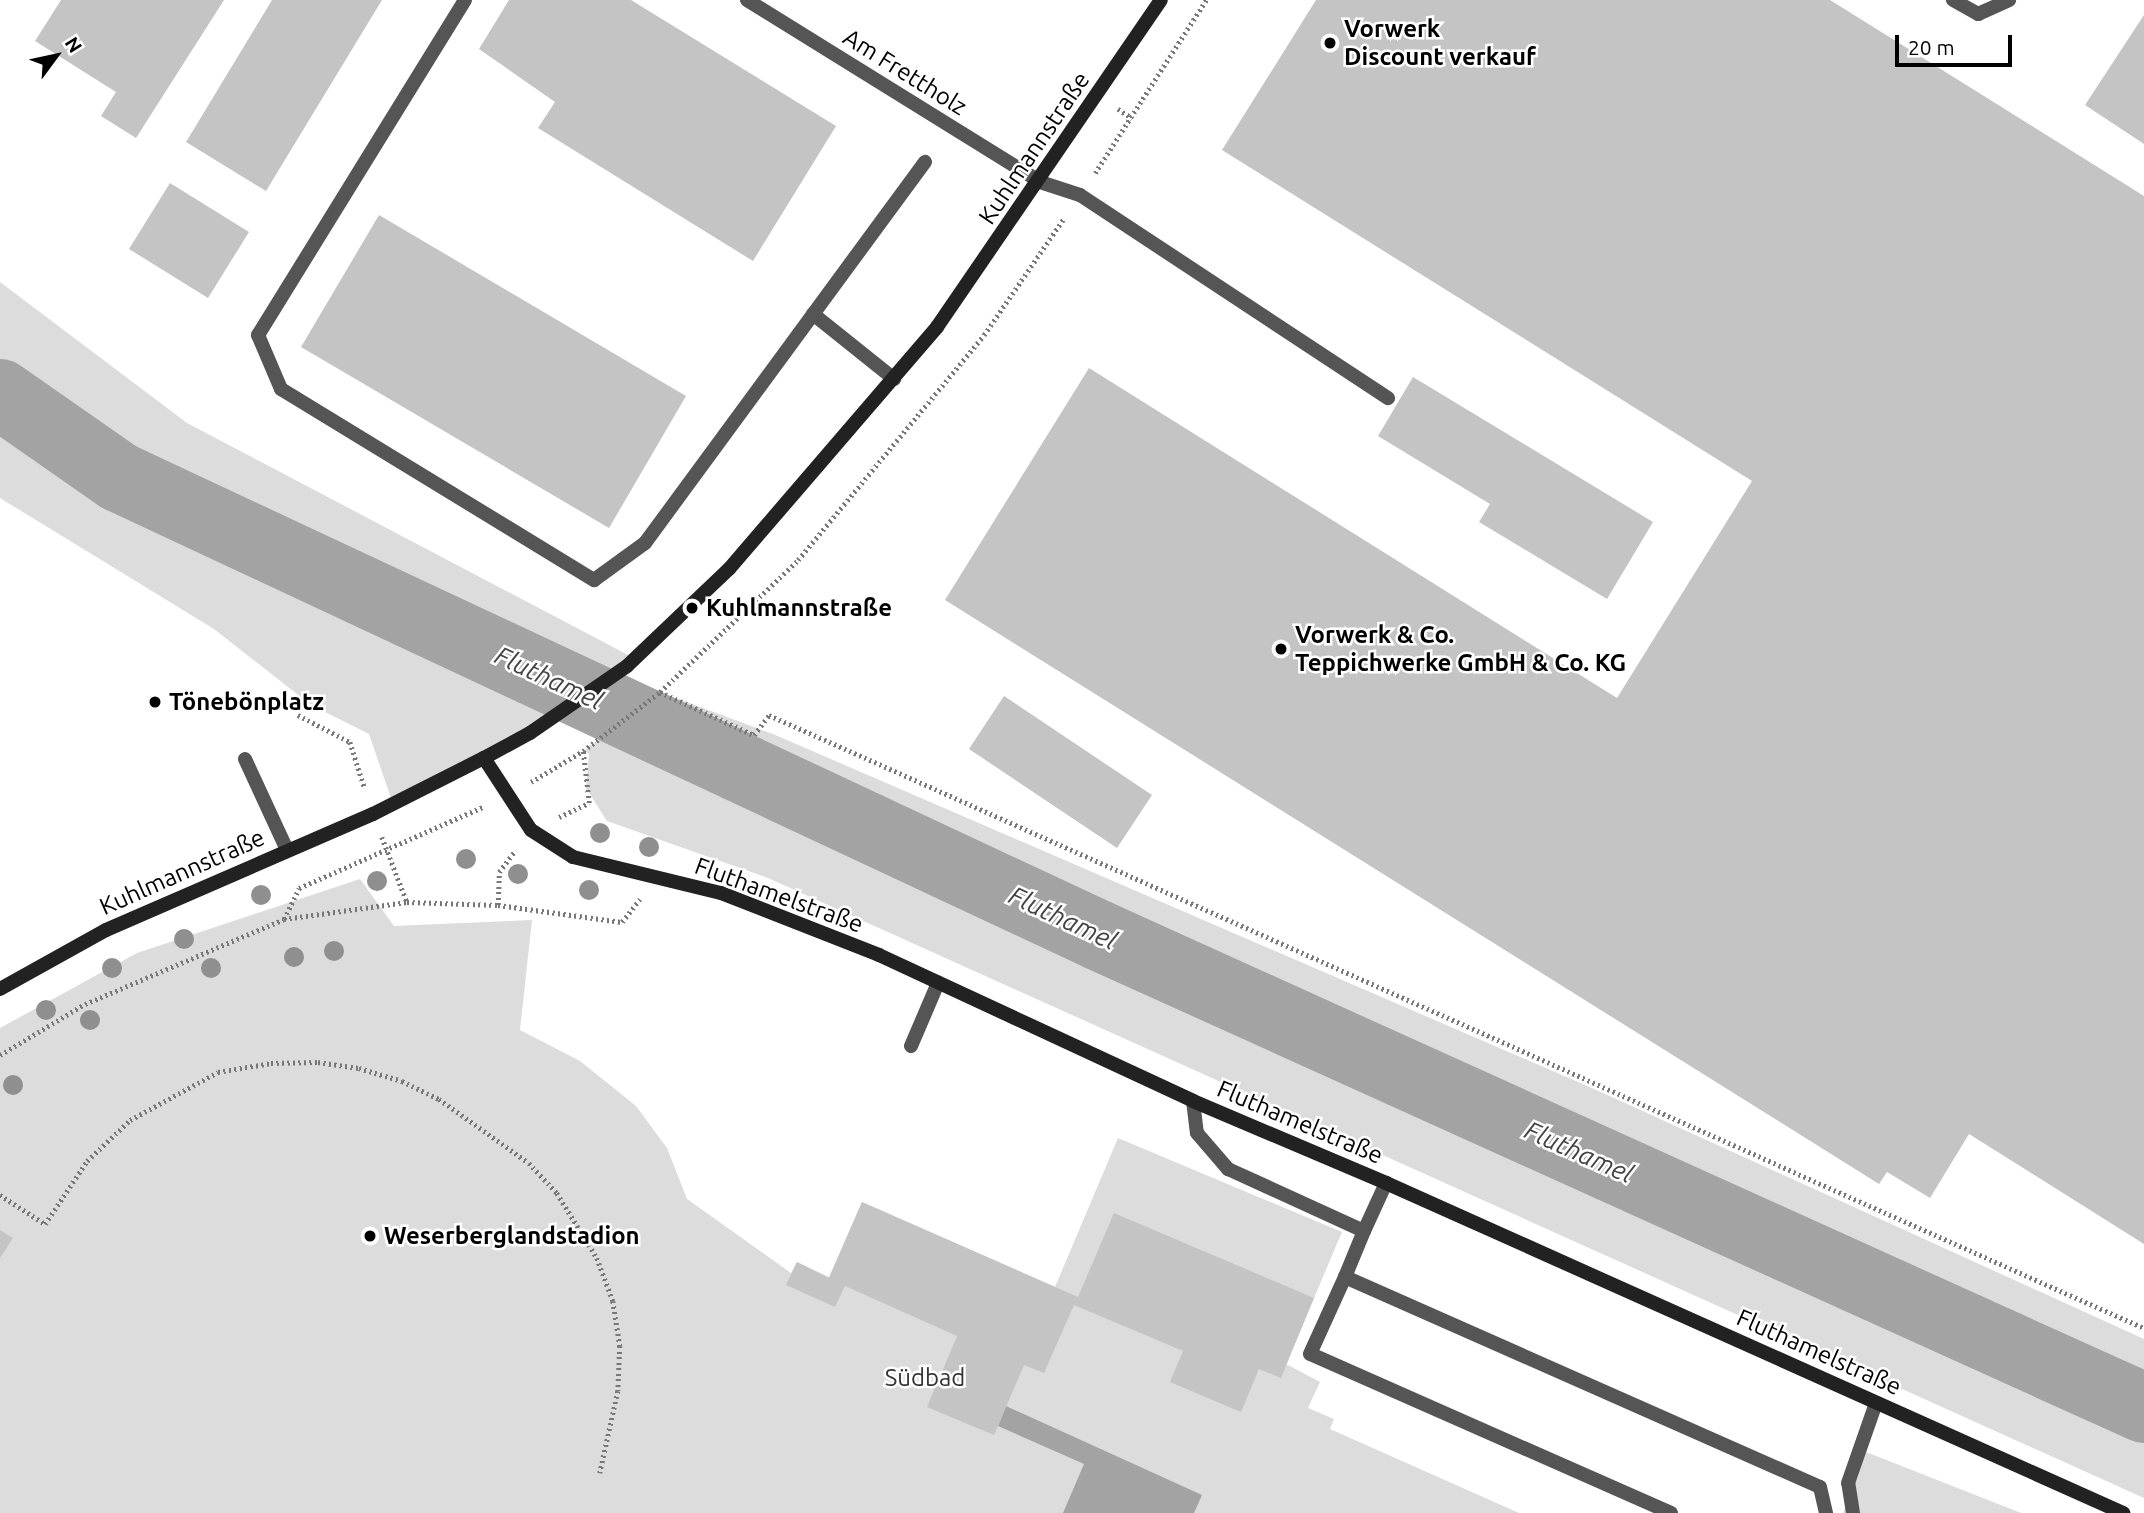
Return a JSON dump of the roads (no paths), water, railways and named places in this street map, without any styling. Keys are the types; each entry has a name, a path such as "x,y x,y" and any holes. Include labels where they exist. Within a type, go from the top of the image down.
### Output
{"main road":[{"name":"Kuhlmannstraße","path":"0,989 106,930 383,809 484,758 530,733 627,666 729,569 937,327 1040,182 1161,0"},
{"name":"Fluthamelstraße","path":"484,758 531,830 573,857 721,893 938,983 1193,1101 1386,1183 2123,1513"}],"street":[{"path":"465,0 258,335 281,389 594,580 645,543 925,162"},
{"name":"Am Frettholz","path":"747,0 1040,182 1080,195 1388,398"},
{"path":"1952,0 1978,14 2009,0"},
{"path":"813,314 894,379"},
{"path":"245,759 287,850"},
{"path":"911,1045 938,983"},
{"path":"1193,1101 1197,1133 1228,1169 1364,1231"},
{"path":"1386,1183 1310,1354 1671,1513"},
{"path":"1345,1277 1820,1487 1826,1513"},
{"path":"1833,1513 1848,1483 1876,1403"},
{"path":"1848,1483 1853,1513"}],"waterway":[{"name":"Fluthamel","path":"0,394 119,477 1098,935 2144,1408"}],"place":[{"name":"Vorwerk Discount verkauf","path":"1330,43"},
{"name":"Kuhlmannstraße","path":"692,608"},
{"name":"Vorwerk & Co. Teppichwerke GmbH & Co. KG","path":"1281,649"},
{"name":"Tönebönplatz","path":"155,702"},
{"name":"Weserberglandstadion","path":"370,1236"}],"park label":[{"name":"Südbad","path":"925,1378"}]}
